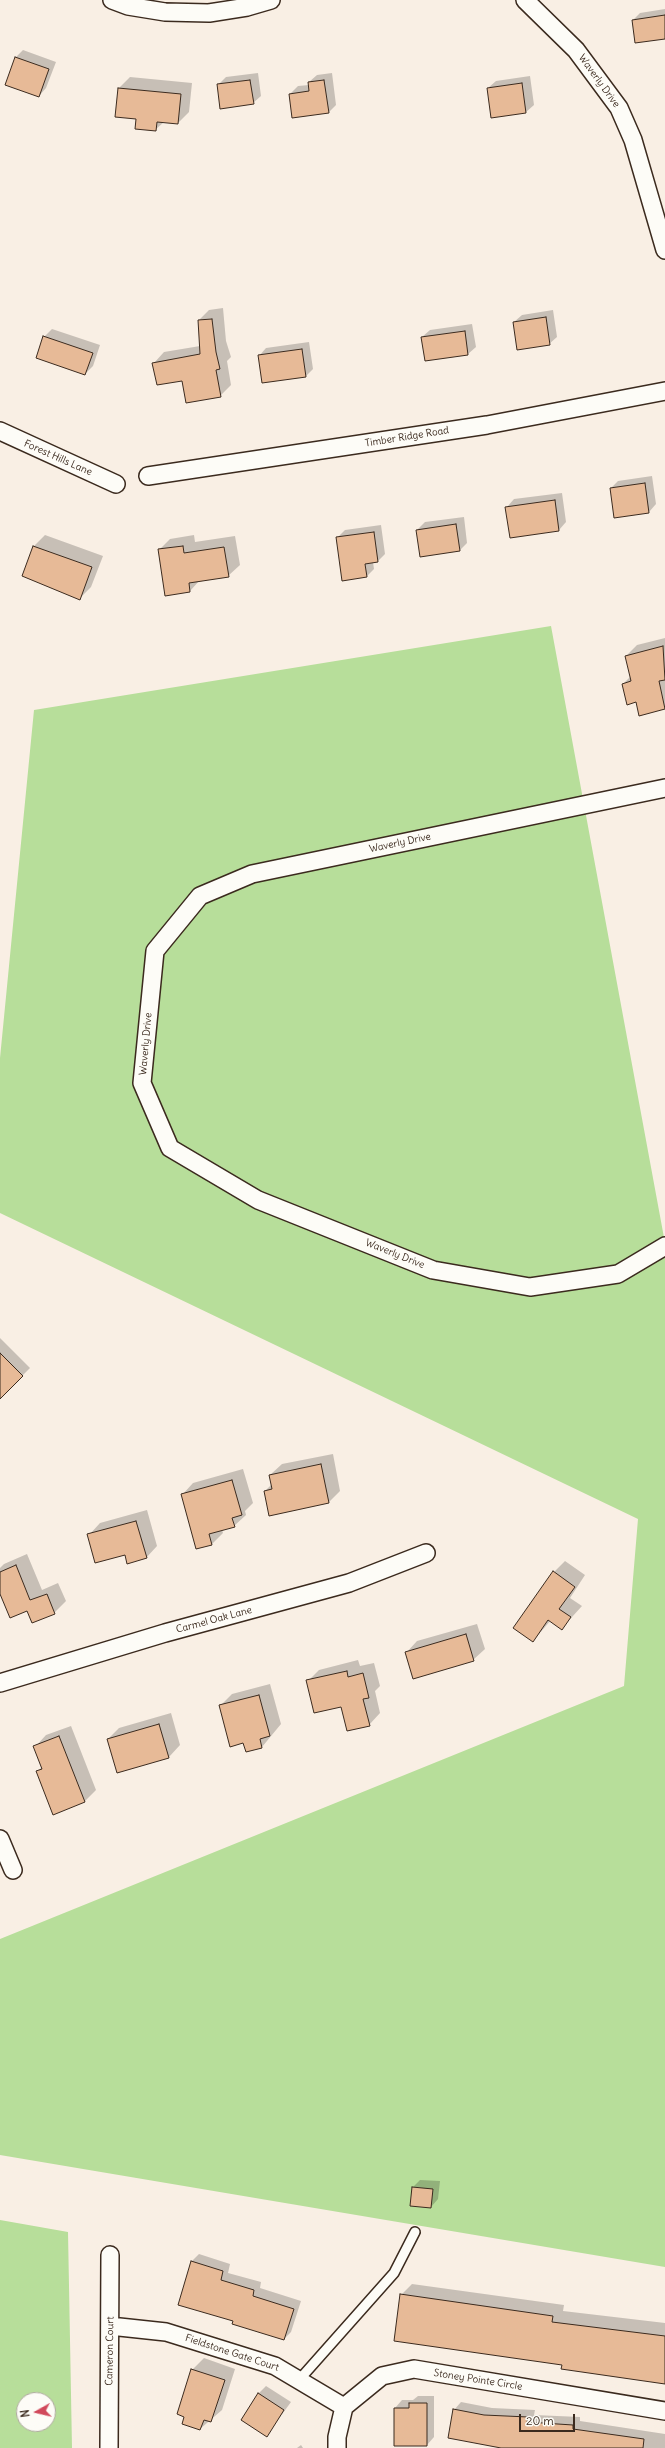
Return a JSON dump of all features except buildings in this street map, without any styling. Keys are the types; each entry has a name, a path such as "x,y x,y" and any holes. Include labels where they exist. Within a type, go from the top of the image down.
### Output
{"street":[{"path":"112,0 128,6 165,12 209,13 247,7 271,0"},
{"name":"Waverly Drive","path":"525,0 576,50 619,108 633,140 665,250"},
{"name":"Timber Ridge Road","path":"148,476 487,425 665,391"},
{"name":"Forest Hills Lane","path":"0,431 116,484"},
{"name":"Waverly Drive","path":"665,788 252,874 200,896 154,951 142,1083 170,1148 258,1200 433,1270 530,1287 618,1274 665,1246"},
{"name":"Carmel Oak Lane","path":"0,1683 165,1634 350,1583 426,1553"},
{"path":"0,1839 13,1870"},
{"name":"Cameron Court","path":"109,2448 110,2255"},
{"name":"Fieldstone Gate Court","path":"110,2326 166,2332 275,2366 344,2407"},
{"name":"Stoney Pointe Circle","path":"344,2407 382,2376 414,2369 665,2411"},
{"path":"337,2448 337,2437 344,2407"}],"lane":[{"path":"299,2380 394,2273 415,2232"}],"green space":[{"path":"551,626 665,1243 665,2267 0,2155 0,1939 624,1686 638,1519 0,1213 0,1058 34,710"},
{"path":"0,2220 68,2232 72,2448 0,2448"}]}
